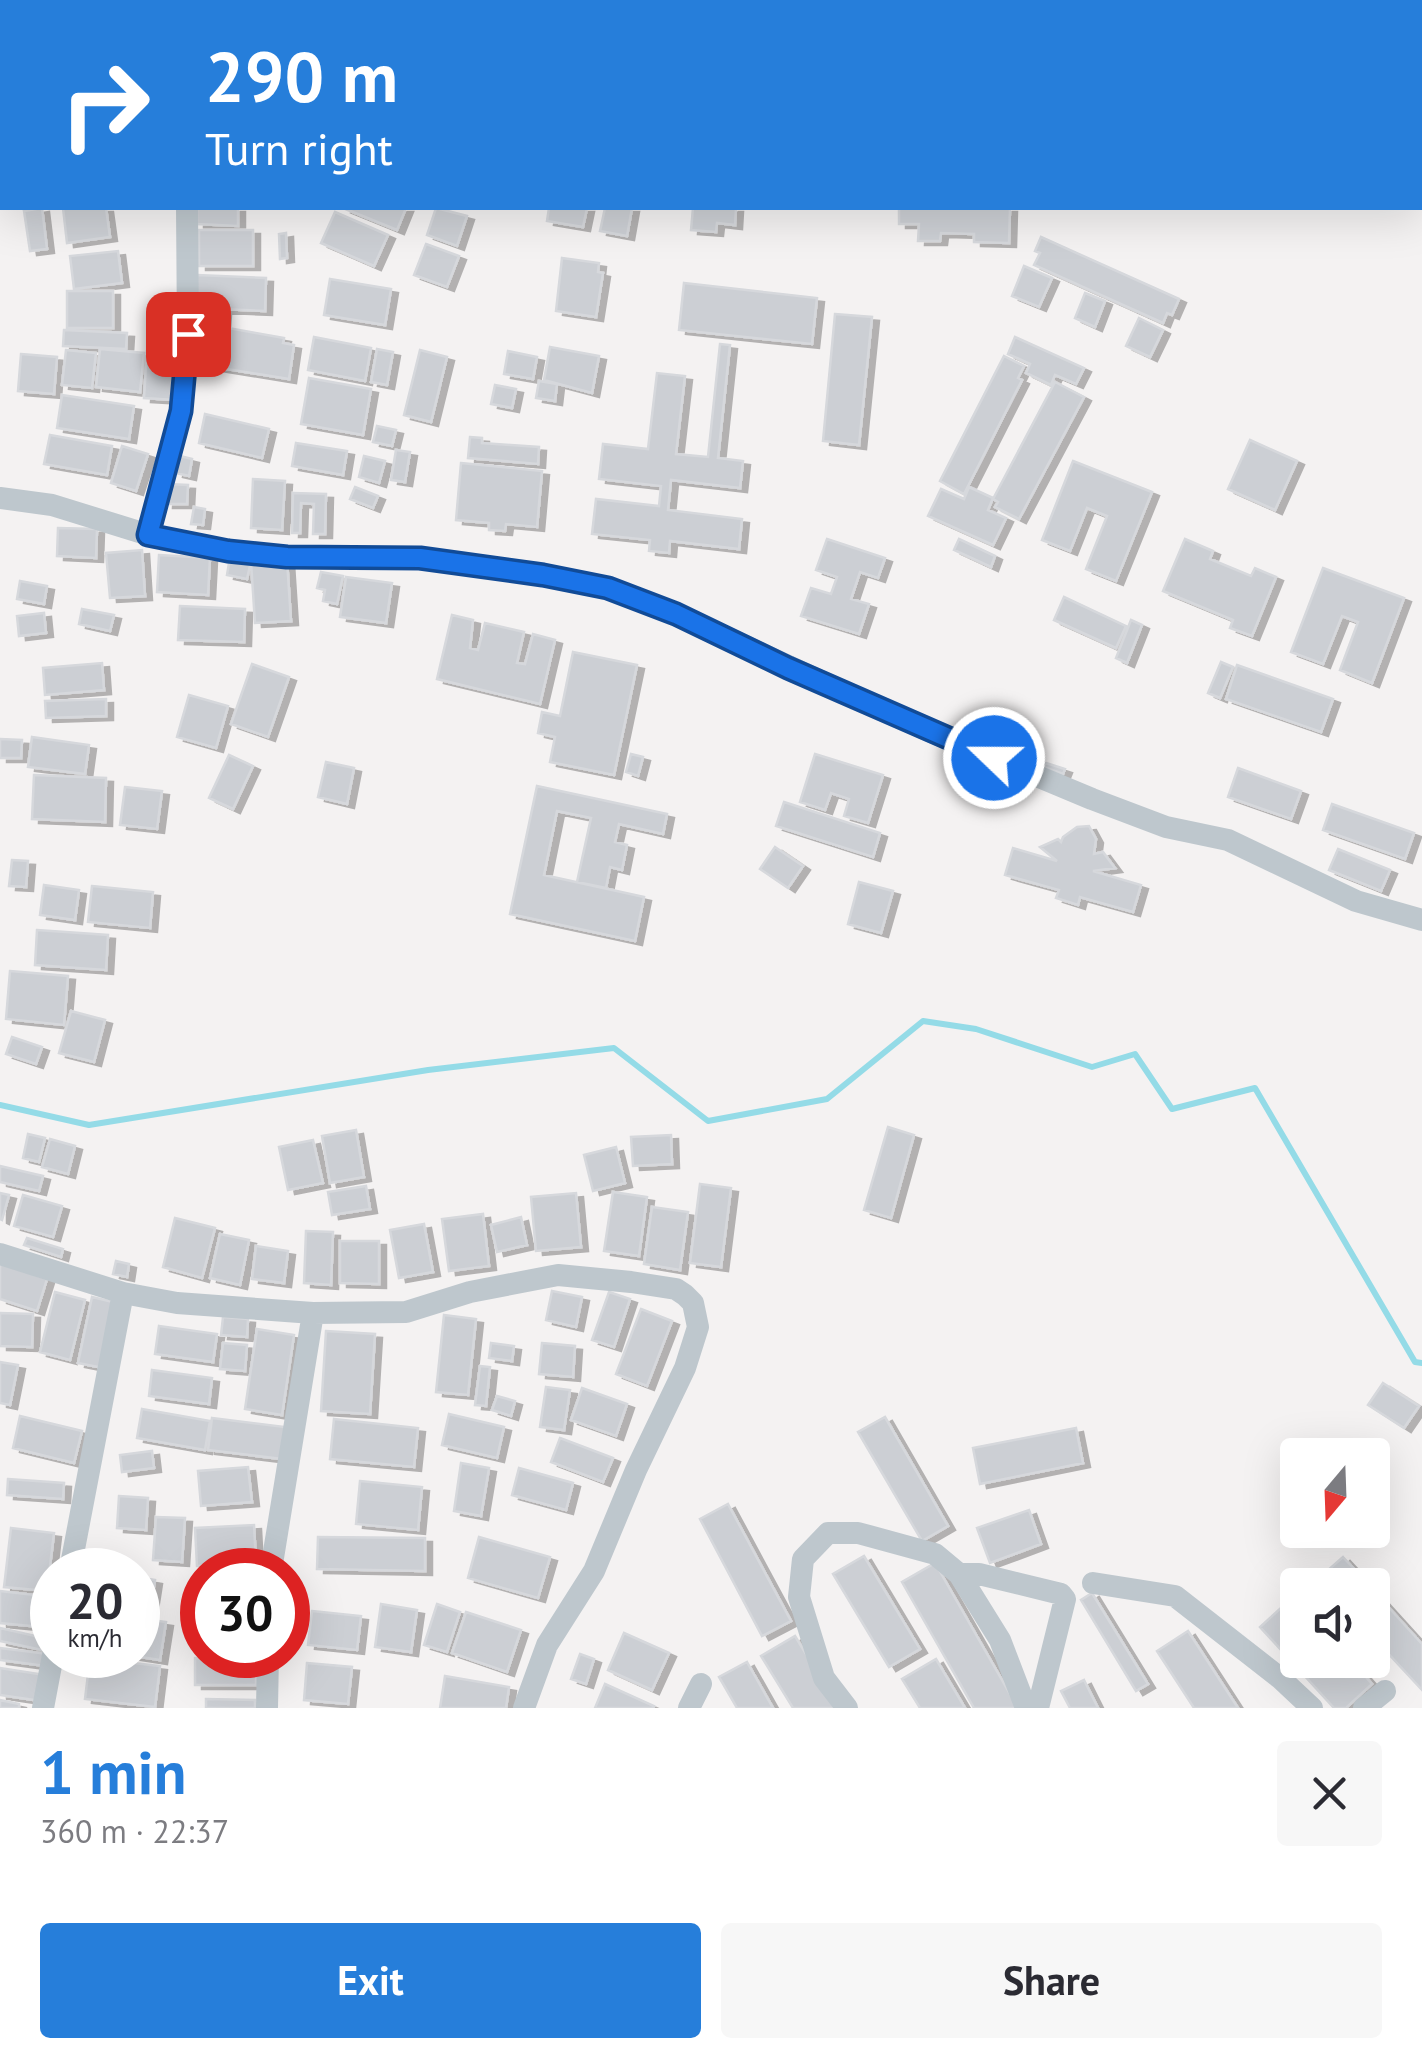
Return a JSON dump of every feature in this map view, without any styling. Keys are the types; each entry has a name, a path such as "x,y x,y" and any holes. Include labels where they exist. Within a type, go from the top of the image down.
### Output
{"street":[{"path":"148,535 181,411 188,334 187,210"},
{"path":"0,498 52,504 148,535 228,551 287,557 420,558 608,588 676,614 929,731 1092,798 1166,826 1228,840 1356,901 1422,920"},
{"path":"0,1254 124,1293 177,1303 313,1312 406,1312 470,1292 558,1275 676,1289 693,1304 698,1327 685,1368 594,1571 547,1645 524,1708"},
{"path":"74,1548 124,1293"},
{"path":"275,1548 313,1312"},
{"path":"847,1708 824,1678 799,1597 803,1559 828,1534 858,1533 935,1554 959,1574 1000,1640 1026,1708"},
{"path":"959,1574 978,1574 1061,1594 1065,1599 1038,1708"},
{"path":"1093,1583 1175,1596 1312,1708"},
{"path":"42,1708 48,1678"},
{"path":"268,1678 268,1708"},
{"path":"689,1708 701,1684"},
{"path":"1364,1708 1385,1691"}],"building":[{"path":"42,210 47,249 30,251 24,211"},
{"path":"63,210 106,210 110,237 67,243"},
{"path":"197,210 238,210 238,226 197,224"},
{"path":"348,210 405,210 397,230"},
{"path":"435,210 467,216 457,246 427,235"},
{"path":"549,210 587,210 583,227 547,221"},
{"path":"605,210 632,210 627,236 600,231"},
{"path":"693,210 736,210 735,225 717,223 716,232 691,230"},
{"path":"899,210 1010,210 1009,243 974,242 974,234 941,233 940,241 918,241 919,224 899,224"},
{"path":"335,212 388,235 374,266 321,243"},
{"path":"199,230 253,230 253,266 199,266"},
{"path":"286,233 287,258 280,259 279,234"},
{"path":"1041,237 1179,299 1172,315 1167,313 1163,323 1034,265"},
{"path":"426,244 459,256 447,287 414,275"},
{"path":"118,251 122,283 74,289 70,256"},
{"path":"562,258 599,263 598,272 603,273 596,317 556,311"},
{"path":"1024,266 1052,278 1039,307 1012,296"},
{"path":"197,275 266,278 265,311 196,308"},
{"path":"330,279 391,289 385,325 324,315"},
{"path":"684,283 817,298 812,344 679,330"},
{"path":"67,291 113,291 113,328 67,328"},
{"path":"1085,293 1105,301 1095,327 1075,318"},
{"path":"204,310 224,311 223,324 204,324"},
{"path":"835,314 872,317 859,445 823,441"},
{"path":"1139,318 1163,330 1150,357 1126,346"},
{"path":"206,324 284,338 283,343 294,345 289,379 202,365"},
{"path":"64,330 127,333 126,349 63,346"},
{"path":"314,337 371,348 365,381 308,370"},
{"path":"1015,337 1084,368 1076,384 1055,375 1051,385 1026,373 1030,364 1008,354"},
{"path":"720,344 730,345 718,458 743,461 740,488 671,480 668,510 742,519 739,549 670,541 669,553 649,551 650,540 592,534 596,499 659,506 661,486 599,479 603,444 648,449 657,373 685,376 676,454 708,457"},
{"path":"550,347 599,356 592,393 544,380"},
{"path":"100,349 144,353 140,392 96,387"},
{"path":"377,349 393,352 387,385 371,382"},
{"path":"66,350 96,353 92,388 62,385"},
{"path":"420,350 447,357 431,422 404,415"},
{"path":"147,351 178,353 175,400 144,398"},
{"path":"508,351 537,357 533,379 504,374"},
{"path":"21,354 57,357 54,394 18,391"},
{"path":"1004,356 1024,366 1018,378 1022,380 964,494 940,481"},
{"path":"309,378 371,389 363,435 301,424"},
{"path":"539,381 557,384 555,401 536,398"},
{"path":"1055,382 1084,397 1019,519 995,507 998,502 993,499"},
{"path":"495,385 516,389 512,408 491,404"},
{"path":"62,395 134,406 129,439 57,428"},
{"path":"205,414 269,429 262,458 199,443"},
{"path":"377,426 396,430 392,446 373,442"},
{"path":"50,435 112,446 107,475 44,464"},
{"path":"470,437 482,438 482,443 539,447 538,464 468,458"},
{"path":"1250,440 1297,461 1275,510 1228,489"},
{"path":"296,443 347,451 343,475 292,466"},
{"path":"122,446 148,454 136,491 111,483"},
{"path":"396,450 410,452 405,482 391,480"},
{"path":"180,456 192,459 189,476 176,473"},
{"path":"364,456 385,461 379,483 359,477"},
{"path":"1073,461 1152,492 1116,581 1086,569 1107,516 1087,508 1070,551 1042,540"},
{"path":"461,463 542,471 537,527 506,524 505,531 489,530 489,523 456,520"},
{"path":"253,479 285,481 282,530 251,528"},
{"path":"167,484 188,485 187,504 166,504"},
{"path":"355,487 378,496 373,508 350,499"},
{"path":"969,487 993,498 988,510 1006,518 993,545 928,516 941,489 964,499"},
{"path":"293,493 326,494 325,534 313,534 314,504 301,503 300,533 292,533"},
{"path":"194,507 205,509 203,525 191,524"},
{"path":"58,528 97,529 96,558 57,556"},
{"path":"827,539 885,558 878,578 860,572 851,599 869,604 859,634 801,616 811,588 831,594 837,577 816,570"},
{"path":"959,539 995,556 991,567 954,550"},
{"path":"1185,539 1213,551 1210,559 1251,576 1255,568 1276,577 1252,636 1230,628 1233,620 1163,591"},
{"path":"142,550 145,596 110,598 106,553"},
{"path":"159,555 210,558 208,595 157,592"},
{"path":"230,557 251,561 247,579 227,575"},
{"path":"287,560 291,621 255,623 251,562"},
{"path":"1323,568 1404,598 1372,683 1340,670 1358,622 1342,616 1323,664 1291,652"},
{"path":"321,572 343,576 337,604 323,601 325,590 317,588"},
{"path":"346,577 392,583 386,623 340,617"},
{"path":"20,581 47,586 44,604 17,599"},
{"path":"1064,597 1126,626 1116,648 1054,620"},
{"path":"180,606 245,609 244,642 178,640"},
{"path":"82,609 114,615 110,631 79,624"},
{"path":"44,613 46,633 19,636 17,616"},
{"path":"452,615 473,620 470,648 478,650 485,623 524,632 517,663 525,664 533,634 555,640 540,704 437,679"},
{"path":"1131,620 1142,625 1127,663 1116,658"},
{"path":"573,652 637,665 614,775 550,762 555,737 538,733 542,712 560,716"},
{"path":"1221,662 1233,667 1220,698 1208,693"},
{"path":"102,663 104,690 45,695 43,668"},
{"path":"252,664 289,677 268,737 231,724"},
{"path":"1237,665 1333,699 1321,732 1226,699"},
{"path":"189,695 228,706 216,748 177,737"},
{"path":"106,699 106,716 46,718 45,701"},
{"path":"32,737 89,745 85,774 28,767"},
{"path":"0,739 22,740 21,758 0,758"},
{"path":"631,754 643,757 638,776 626,772"},
{"path":"815,754 883,775 868,823 844,816 849,799 831,793 825,810 800,802"},
{"path":"229,755 253,766 233,809 209,798"},
{"path":"326,762 354,768 347,804 318,797"},
{"path":"1046,763 1065,769 1063,774 1044,767"},
{"path":"1238,768 1301,791 1291,819 1228,797"},
{"path":"34,775 106,778 105,822 32,819"},
{"path":"537,786 667,814 663,834 619,824 615,842 627,845 622,870 610,867 606,888 577,882 591,818 557,811 544,875 644,897 635,941 510,914"},
{"path":"125,787 162,791 157,829 120,825"},
{"path":"784,802 880,833 873,857 776,826"},
{"path":"1332,804 1414,833 1405,859 1323,830"},
{"path":"1089,826 1096,839 1094,854 1103,852 1115,868 1093,871 1141,885 1133,912 1080,897 1078,905 1056,898 1059,890 1005,875 1013,848 1057,861 1040,847 1058,839 1061,842 1077,827"},
{"path":"775,847 803,866 788,888 760,869"},
{"path":"1338,849 1390,870 1381,891 1329,870"},
{"path":"12,860 28,861 26,887 9,886"},
{"path":"859,882 893,891 881,933 848,924"},
{"path":"44,885 79,890 75,920 40,915"},
{"path":"92,886 153,892 150,928 88,922"},
{"path":"37,930 108,935 106,970 35,965"},
{"path":"10,971 68,976 64,1025 6,1019"},
{"path":"71,1011 105,1020 94,1062 59,1053"},
{"path":"12,1037 42,1047 36,1064 6,1054"},
{"path":"888,1127 914,1135 891,1218 864,1210"},
{"path":"356,1130 364,1177 330,1183 322,1136"},
{"path":"28,1134 45,1138 39,1162 23,1158"},
{"path":"671,1135 672,1164 633,1166 631,1137"},
{"path":"50,1139 75,1146 68,1174 42,1167"},
{"path":"313,1140 323,1183 288,1190 279,1147"},
{"path":"616,1147 625,1183 593,1191 584,1155"},
{"path":"0,1166 43,1176 39,1191 0,1182"},
{"path":"700,1184 731,1188 721,1267 690,1263"},
{"path":"366,1186 370,1209 332,1215 328,1192"},
{"path":"613,1192 647,1197 639,1256 604,1251"},
{"path":"0,1193 9,1195 2,1220 0,1219"},
{"path":"576,1193 581,1247 536,1251 531,1197"},
{"path":"23,1195 62,1206 53,1237 14,1226"},
{"path":"652,1207 688,1212 680,1270 644,1264"},
{"path":"483,1214 489,1266 449,1271 442,1219"},
{"path":"521,1217 527,1245 497,1252 491,1225"},
{"path":"175,1218 215,1228 202,1278 163,1267"},
{"path":"424,1224 433,1272 399,1278 390,1230"},
{"path":"306,1231 333,1232 331,1285 304,1283"},
{"path":"220,1234 249,1240 240,1285 210,1278"},
{"path":"27,1238 63,1249 61,1257 24,1245"},
{"path":"340,1241 379,1241 379,1284 340,1283"},
{"path":"256,1246 288,1251 284,1283 252,1279"},
{"path":"116,1261 129,1264 127,1277 113,1274"},
{"path":"0,1263 47,1279 37,1311 0,1299"},
{"path":"552,1291 582,1297 576,1327 546,1320"},
{"path":"55,1292 85,1300 70,1360 40,1352"},
{"path":"609,1292 630,1299 614,1347 592,1340"},
{"path":"92,1297 117,1303 103,1368 78,1363"},
{"path":"641,1309 672,1321 647,1386 616,1374"},
{"path":"0,1313 33,1314 32,1347 0,1346"},
{"path":"444,1315 476,1319 468,1395 436,1392"},
{"path":"223,1317 248,1319 247,1337 221,1335"},
{"path":"159,1326 217,1334 213,1362 155,1354"},
{"path":"257,1329 294,1335 282,1415 245,1409"},
{"path":"326,1331 375,1334 370,1414 321,1411"},
{"path":"223,1343 247,1345 245,1371 220,1369"},
{"path":"491,1343 514,1346 512,1361 489,1358"},
{"path":"542,1343 575,1346 573,1377 539,1374"},
{"path":"0,1362 18,1365 10,1405 0,1403"},
{"path":"480,1366 490,1367 486,1406 475,1405"},
{"path":"152,1370 212,1378 209,1404 149,1396"},
{"path":"1383,1383 1419,1406 1404,1428 1368,1405"},
{"path":"546,1387 570,1390 564,1430 540,1427"},
{"path":"582,1388 627,1404 616,1436 571,1420"},
{"path":"497,1396 515,1401 511,1416 492,1410"},
{"path":"142,1409 210,1421 205,1450 137,1438"},
{"path":"449,1414 504,1427 497,1458 442,1445"},
{"path":"20,1416 82,1431 74,1463 13,1448"},
{"path":"885,1417 948,1526 922,1541 858,1432"},
{"path":"212,1418 285,1427 282,1459 208,1450"},
{"path":"334,1419 418,1428 414,1467 330,1459"},
{"path":"1076,1428 1083,1463 980,1484 973,1448"},
{"path":"560,1438 613,1458 603,1482 551,1462"},
{"path":"152,1451 154,1468 122,1472 120,1455"},
{"path":"461,1463 489,1468 481,1516 454,1511"},
{"path":"248,1467 252,1502 201,1506 198,1471"},
{"path":"519,1468 573,1483 566,1510 512,1495"},
{"path":"8,1479 64,1483 63,1499 7,1495"},
{"path":"360,1481 422,1487 418,1530 356,1524"},
{"path":"119,1496 148,1498 146,1530 117,1528"},
{"path":"728,1504 791,1621 762,1636 700,1519"},
{"path":"1029,1510 1041,1544 990,1563 977,1528"},
{"path":"156,1517 185,1518 180,1562 160,1560 160,1548 154,1548"},
{"path":"254,1525 255,1548 196,1548 195,1528"},
{"path":"11,1528 54,1533 52,1548 30,1548 30,1589 4,1587"},
{"path":"318,1537 425,1538 425,1571 317,1569"},
{"path":"479,1537 550,1557 538,1598 468,1578"},
{"path":"864,1556 920,1649 889,1667 833,1574"},
{"path":"1343,1557 1353,1568 1330,1568"},
{"path":"935,1563 1018,1708 974,1708 902,1582"},
{"path":"0,1591 30,1594 30,1626 0,1623"},
{"path":"1092,1593 1148,1684 1136,1691 1081,1600"},
{"path":"381,1604 417,1610 411,1652 375,1647"},
{"path":"437,1604 460,1612 447,1652 424,1645"},
{"path":"1280,1609 1280,1649 1260,1627"},
{"path":"1390,1609 1422,1644 1422,1690 1390,1655"},
{"path":"312,1611 361,1616 357,1650 310,1645"},
{"path":"466,1612 521,1630 507,1672 452,1653"},
{"path":"160,1621 166,1622 160,1660"},
{"path":"0,1628 30,1635 30,1647 0,1641"},
{"path":"1188,1631 1238,1708 1194,1708 1157,1651"},
{"path":"624,1633 669,1653 652,1690 608,1670"},
{"path":"795,1636 839,1708 793,1708 761,1656"},
{"path":"0,1648 30,1652 30,1664 0,1660"},
{"path":"580,1654 594,1659 586,1684 571,1679"},
{"path":"936,1659 965,1708 920,1708 902,1679"},
{"path":"747,1662 773,1708 737,1708 719,1677"},
{"path":"310,1663 352,1667 348,1704 304,1700"},
{"path":"0,1668 30,1673 30,1678 45,1678 41,1701 0,1695"},
{"path":"445,1676 509,1687 506,1708 440,1708"},
{"path":"88,1678 159,1678 155,1707 85,1699"},
{"path":"195,1678 256,1678 256,1685 195,1685"},
{"path":"1307,1678 1367,1678 1372,1684 1346,1708 1334,1708"},
{"path":"1084,1680 1098,1708 1070,1708 1061,1691"},
{"path":"605,1684 654,1706 595,1708"},
{"path":"206,1699 255,1700 255,1708 206,1708"},
{"path":"0,1700 19,1704 19,1708 0,1708"}],"waterway":[{"path":"0,1105 89,1125 428,1070 614,1048 708,1121 827,1099 923,1021 976,1029 1092,1067 1135,1054 1172,1109 1255,1088 1415,1362 1422,1363"}],"route":[{"path":"188,334 181,411 148,535 228,551 287,557 420,558 608,588 676,614 994,758"}]}
